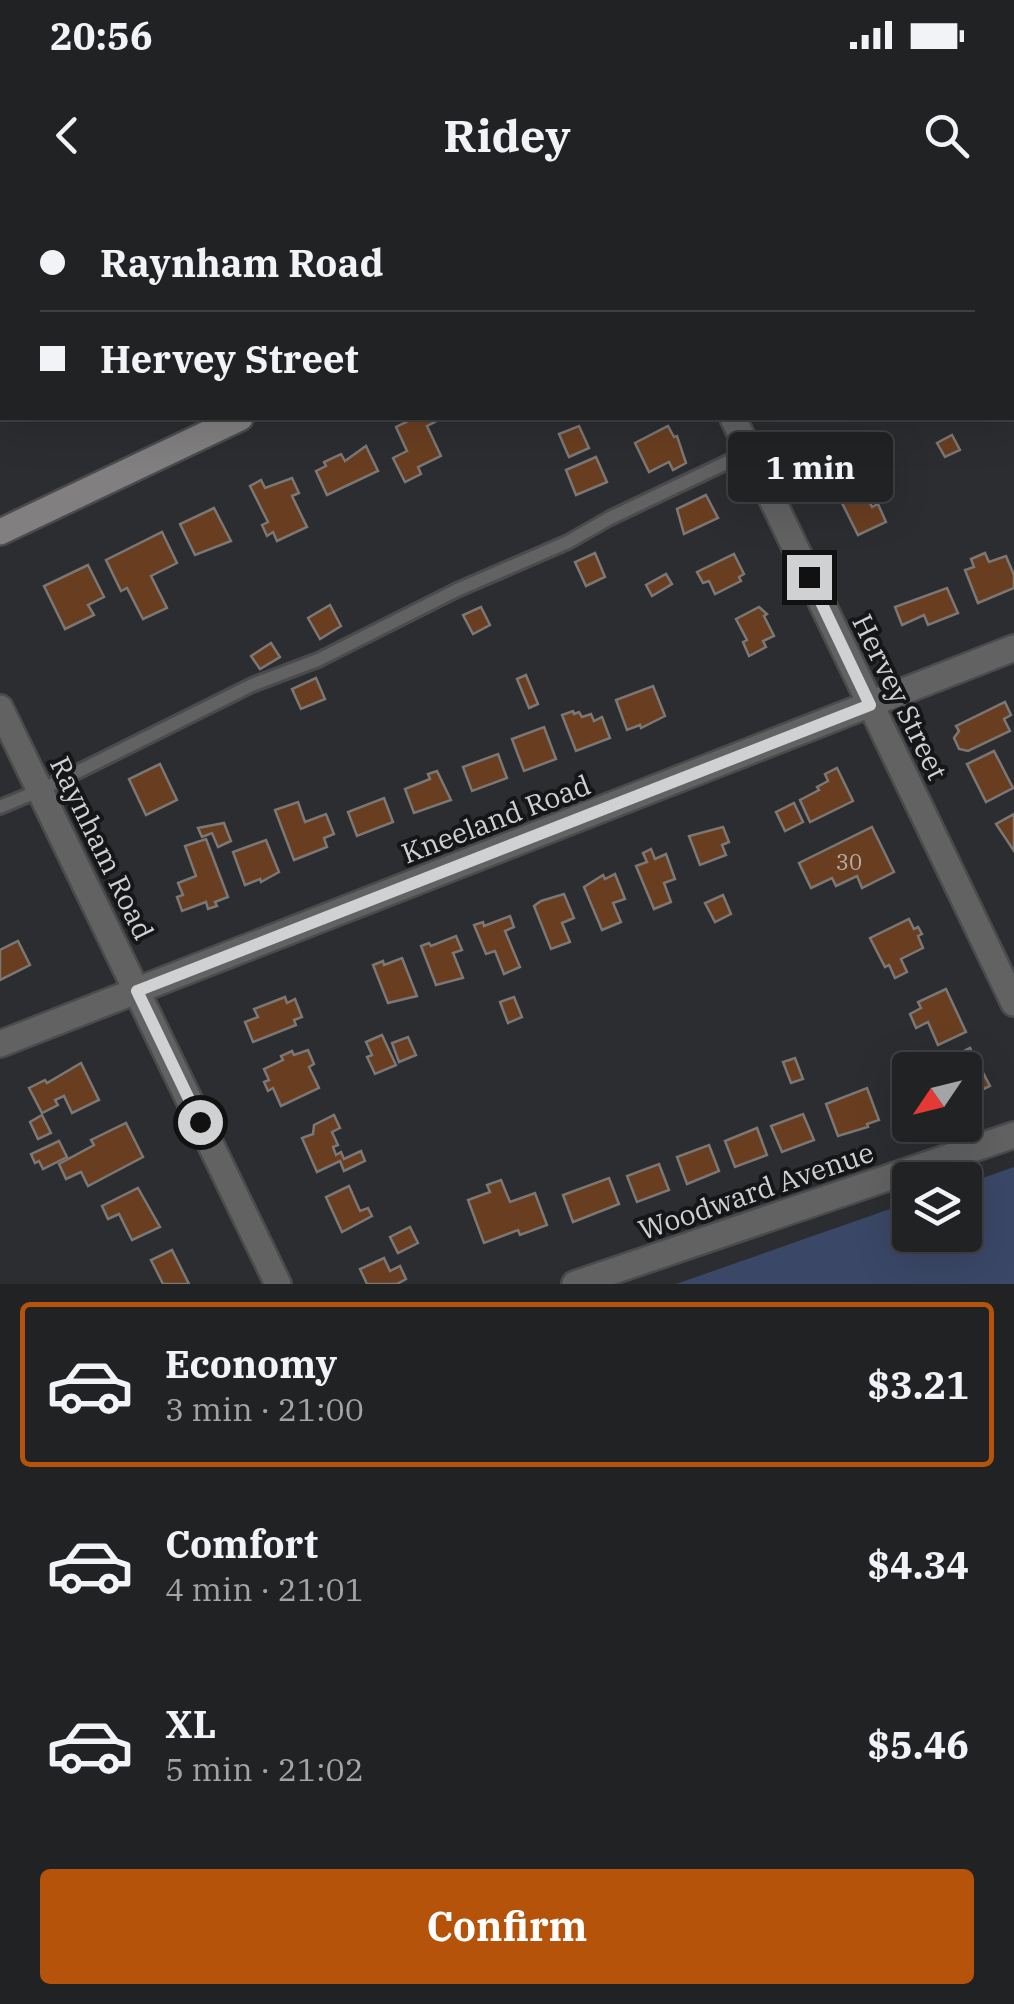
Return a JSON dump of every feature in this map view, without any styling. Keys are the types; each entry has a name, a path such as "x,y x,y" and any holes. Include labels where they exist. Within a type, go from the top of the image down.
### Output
{"main road":[{"path":"0,532 236,420"}],"street":[{"name":"Hervey Street","path":"734,420 1014,1003"},
{"name":"Kneeland Road","path":"0,1044 1014,648"},
{"name":"Raynham Road","path":"0,708 278,1284"},
{"name":"Woodward Avenue","path":"575,1284 1014,1135"}],"lane":[{"path":"0,807 252,685 318,660 457,590 568,542 750,452"}],"shaded area":[{"path":"1014,1167 1014,1284 676,1284 892,1208 892,1252 982,1252 982,1178"}],"building":[{"path":"434,420 427,426 441,456 418,467 421,474 405,482 393,458 407,451 396,427 408,421"},
{"path":"579,426 589,448 569,457 559,434"},
{"path":"668,426 677,436 686,463 673,470 669,462 649,472 635,443"},
{"path":"837,434 849,457 865,449 870,460 831,479 815,445"},
{"path":"952,435 960,450 945,457 937,443"},
{"path":"366,446 378,471 327,495 316,471 326,466 324,462 341,454 345,461"},
{"path":"596,457 607,482 576,495 566,470"},
{"path":"292,478 299,493 292,496 307,527 277,541 273,532 267,536 262,525 268,522 250,486 261,480 265,488"},
{"path":"864,490 872,507 878,504 886,522 858,535 841,501"},
{"path":"706,495 718,518 684,534 677,509"},
{"path":"214,508 231,541 195,555 180,524"},
{"path":"162,532 177,563 151,576 167,608 143,619 127,588 121,591 106,560"},
{"path":"595,553 605,577 586,586 575,562"},
{"path":"985,553 989,562 1006,556 1014,575 1014,588 978,603 965,570 974,567 971,559"},
{"path":"734,554 744,574 739,577 741,581 715,594 709,581 703,583 697,572"},
{"path":"88,565 104,597 88,605 94,615 65,629 44,586"},
{"path":"666,574 672,584 652,596 646,585"},
{"path":"947,588 958,613 928,625 924,615 902,625 895,607"},
{"path":"330,605 341,626 320,639 308,618"},
{"path":"481,607 490,625 473,634 463,615"},
{"path":"759,607 767,614 764,616 774,636 763,641 766,647 749,656 743,642 747,640 736,619"},
{"path":"271,643 280,657 260,669 251,656"},
{"path":"526,675 538,704 529,708 517,679"},
{"path":"316,678 325,699 301,709 292,689"},
{"path":"653,686 665,716 627,730 616,700"},
{"path":"1005,702 1011,715 1004,719 1010,731 968,751 959,749 954,738 959,731 956,726"},
{"path":"573,711 582,717 591,714 594,721 602,717 610,738 576,751 562,715"},
{"path":"544,727 556,759 524,771 512,739"},
{"path":"994,751 1013,788 986,802 967,764"},
{"path":"498,754 507,778 472,791 463,767"},
{"path":"160,764 177,800 146,815 129,779"},
{"path":"837,768 853,801 810,822 800,800 819,790 817,787 828,781 825,774"},
{"path":"437,771 451,800 414,813 405,789 430,779 428,774"},
{"path":"384,798 393,822 357,836 348,812"},
{"path":"298,802 305,822 326,814 334,834 324,838 327,847 294,860 275,810"},
{"path":"794,803 803,822 785,831 776,812"},
{"path":"1014,814 1014,851 996,824"},
{"path":"224,823 231,841 218,847 212,833 202,837 198,828"},
{"path":"723,827 729,842 722,845 726,855 700,865 689,836"},
{"path":"872,827 894,872 862,888 857,876 836,886 832,878 811,888 799,863"},
{"path":"206,839 228,897 208,909 206,902 182,911 177,897 183,895 178,883 196,876 185,846"},
{"path":"266,840 279,872 245,885 233,852"},
{"path":"651,849 655,859 666,854 675,879 664,883 671,902 654,909 636,866 647,862 643,853"},
{"path":"615,874 625,899 613,903 621,922 602,930 584,887 603,875 605,879"},
{"path":"564,894 574,918 562,923 570,942 551,949 534,906"},
{"path":"723,895 731,914 715,922 705,903"},
{"path":"510,916 514,927 505,931 520,967 504,974 495,951 486,954 474,925 483,922 484,926"},
{"path":"909,919 922,934 918,936 923,948 901,959 907,972 895,978 870,938"},
{"path":"456,936 462,950 453,953 463,978 436,985 421,946"},
{"path":"18,941 30,965 0,980 0,950"},
{"path":"402,958 417,996 388,1003 373,965"},
{"path":"946,989 966,1032 938,1045 928,1022 916,1028 910,1014 921,1008 918,1002"},
{"path":"285,997 287,1003 295,999 302,1017 294,1020 296,1025 253,1042 245,1022 258,1017 254,1009"},
{"path":"514,997 522,1017 508,1023 500,1002"},
{"path":"382,1035 396,1065 375,1074 367,1057 372,1055 366,1042"},
{"path":"408,1037 416,1055 399,1062 392,1043"},
{"path":"308,1050 314,1064 309,1067 319,1088 281,1106 273,1088 268,1091 264,1069 292,1051 294,1055"},
{"path":"795,1058 803,1079 791,1083 783,1062"},
{"path":"81,1063 99,1100 72,1113 64,1096 55,1100 58,1105 42,1113 29,1088 45,1080 47,1083"},
{"path":"982,1071 990,1086 982,1090"},
{"path":"867,1088 879,1120 838,1136 826,1104"},
{"path":"803,1114 814,1140 782,1152 771,1126"},
{"path":"42,1115 51,1133 38,1139 30,1122"},
{"path":"334,1115 340,1128 332,1132 338,1145 333,1147 336,1155 341,1152 344,1159 361,1151 365,1161 344,1171 340,1161 317,1172 302,1138 313,1134 314,1125"},
{"path":"126,1123 143,1157 88,1186 81,1172 66,1179 59,1164 94,1145 91,1140"},
{"path":"757,1128 767,1155 735,1167 725,1141"},
{"path":"59,1141 67,1157 43,1169 39,1161 35,1163 31,1154"},
{"path":"709,1145 719,1171 687,1184 677,1157"},
{"path":"659,1164 669,1190 637,1202 627,1176"},
{"path":"609,1178 619,1204 573,1222 563,1195"},
{"path":"501,1180 510,1202 535,1193 547,1225 520,1235 518,1230 484,1243 468,1200 490,1192 487,1185"},
{"path":"349,1186 360,1211 368,1208 372,1216 342,1232 326,1197"},
{"path":"138,1188 160,1227 132,1240 119,1214 108,1219 102,1206"},
{"path":"410,1227 418,1243 398,1253 390,1237"},
{"path":"172,1250 189,1284 163,1284 151,1260"},
{"path":"384,1258 390,1271 400,1266 406,1279 397,1284 367,1284 360,1269"}],"route":[{"path":"200,1122 137,991 870,705 809,577"}]}
